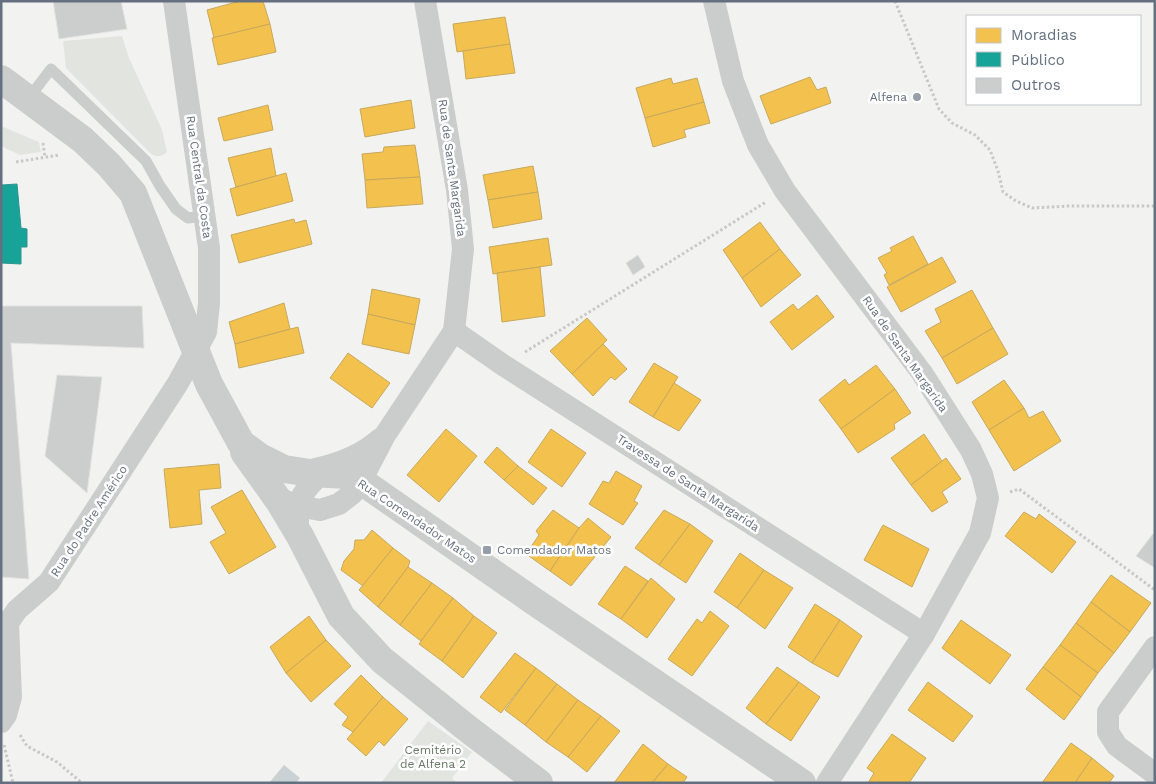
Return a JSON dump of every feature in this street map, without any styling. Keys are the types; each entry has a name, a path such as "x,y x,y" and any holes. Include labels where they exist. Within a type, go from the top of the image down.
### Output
{"street":[{"name":"Rua Central da Costa","path":"174,1 209,248 206,332 195,350"},
{"name":"Rua de Santa Margarida","path":"274,494 298,506 320,510 339,504 353,492 361,481 385,435 454,331 464,248 457,190 425,1"},
{"name":"Rua de Santa Margarida","path":"714,1 733,81 758,145 785,191 922,373 972,450 982,474 988,498 980,533 924,634 827,783"},
{"name":"Rua Comendador Matos","path":"1,79 94,150 133,193 195,350 210,384 241,443 260,457 284,469 331,468 361,481 532,600 802,783"},
{"name":"Travessa de Santa Margarida","path":"454,331 503,365 924,634"},
{"name":"Rua do Padre Américo","path":"4,727 11,697 9,605 49,582 178,383 195,350"},
{"name":"Rua de Santa Margarida","path":"298,506 302,495 312,481 331,468 373,446 385,435"},
{"path":"241,443 245,455 274,494 300,536 341,616 382,660 539,783"},
{"path":"298,506 297,514 300,536"},
{"path":"1155,648 1108,712 1108,732 1117,746 1155,774"}],"lane":[{"path":"28,99 51,68 146,161 176,209 188,218 205,216"}],"path":[{"path":"895,1 939,109 952,123 975,135 990,150 1003,192 1016,201 1032,208 1155,206"},
{"path":"16,162 94,150"},
{"path":"503,365 785,191"},
{"path":"988,498 1019,489 1155,590"},
{"path":"4,727 13,783"},
{"path":"4,727 27,746 57,762 82,783"}],"green space":[{"path":"122,36 129,58 162,130 167,152 161,156 151,154 66,68 63,41"},
{"path":"1,126 39,142 41,152 20,155 1,146"},
{"name":"Cemitério de Alfena 2","path":"428,721 472,752 452,778 457,783 381,783"}],"shaded area":[{"path":"284,765 300,778 296,783 269,783"}],"building: Moradias":[{"path":"240,1 263,1 270,24 214,38 207,10"},
{"path":"505,17 510,44 457,52 453,24"},
{"path":"270,24 276,52 218,65 212,38"},
{"path":"510,44 515,73 466,79 463,51"},
{"path":"810,77 817,90 826,87 831,103 771,124 760,96"},
{"path":"671,78 673,84 697,78 704,102 645,118 636,88"},
{"path":"411,100 415,128 365,137 360,109"},
{"path":"704,102 710,123 684,130 686,137 653,147 645,118"},
{"path":"268,105 273,130 224,141 218,118"},
{"path":"415,145 420,177 365,180 362,154 383,152 384,147"},
{"path":"271,148 276,176 236,187 228,158"},
{"path":"533,166 538,192 488,200 483,175"},
{"path":"286,173 293,201 237,216 230,189"},
{"path":"420,177 423,204 367,208 365,180"},
{"path":"538,192 542,219 493,228 488,200"},
{"path":"294,219 295,223 306,220 312,244 239,263 231,235"},
{"path":"760,222 780,249 742,278 723,250"},
{"path":"913,236 928,264 889,285 884,275 887,273 878,258 892,251 890,248"},
{"path":"548,238 552,265 493,274 489,247"},
{"path":"780,249 801,275 761,307 742,278"},
{"path":"942,257 956,282 901,312 887,287"},
{"path":"540,267 545,316 502,322 497,273"},
{"path":"372,289 420,299 415,325 368,314"},
{"path":"972,290 993,328 942,358 925,331 941,322 935,309"},
{"path":"817,295 834,317 792,350 770,322 793,304 798,310"},
{"path":"284,303 290,329 235,344 229,322"},
{"path":"368,314 415,325 409,354 362,344"},
{"path":"587,318 607,340 572,374 550,351"},
{"path":"298,327 304,353 239,368 235,344"},
{"path":"993,328 1008,354 957,384 942,358"},
{"path":"603,344 627,369 615,380 611,377 593,396 572,374"},
{"path":"348,353 390,383 372,408 330,378"},
{"path":"654,363 678,377 653,417 629,402"},
{"path":"876,365 895,389 841,429 819,400 845,379 849,385"},
{"path":"1004,380 1024,408 989,430 972,402"},
{"path":"674,383 701,400 679,431 653,417"},
{"path":"895,389 911,413 894,424 895,429 858,453 841,429"},
{"path":"1024,408 1029,418 1043,411 1061,441 1014,471 989,430"},
{"path":"446,429 477,456 439,502 407,475"},
{"path":"551,429 586,453 562,487 528,462"},
{"path":"924,434 942,461 911,485 891,458"},
{"path":"497,447 518,466 504,480 484,462"},
{"path":"946,458 961,479 942,492 948,502 932,512 911,485"},
{"path":"219,464 221,488 199,490 202,524 170,528 164,469"},
{"path":"518,466 547,488 533,505 504,480"},
{"path":"616,471 642,486 634,501 638,503 623,525 589,504 603,481 609,483"},
{"path":"242,490 276,547 229,574 210,542 226,533 211,507"},
{"path":"553,510 579,528 550,571 526,554 539,535 536,531"},
{"path":"664,510 690,524 659,565 635,548"},
{"path":"1024,512 1036,519 1039,514 1076,542 1052,573 1005,536"},
{"path":"588,518 611,537 571,586 550,571"},
{"path":"690,524 713,541 686,583 659,565"},
{"path":"883,525 929,549 912,587 864,560"},
{"path":"372,530 393,548 363,586 341,570 344,561 354,549 355,540 364,540"},
{"path":"393,548 410,561 408,567 378,607 359,590"},
{"path":"740,553 764,570 737,608 714,592"},
{"path":"625,566 648,581 621,619 598,604"},
{"path":"408,567 432,583 400,625 378,607"},
{"path":"764,570 793,588 765,629 737,608"},
{"path":"1111,575 1151,603 1130,632 1091,602"},
{"path":"651,578 675,599 647,638 621,619"},
{"path":"432,583 453,598 421,641 400,625"},
{"path":"453,598 474,616 442,661 419,644"},
{"path":"1091,602 1130,632 1114,653 1076,623"},
{"path":"815,604 840,620 812,663 788,647"},
{"path":"710,611 729,626 692,676 668,659 697,619 702,623"},
{"path":"309,616 326,640 286,673 270,647"},
{"path":"474,616 497,633 463,678 442,661"},
{"path":"840,620 862,636 838,677 812,663"},
{"path":"961,620 1011,655 990,684 942,648"},
{"path":"1076,623 1114,653 1098,673 1060,645"},
{"path":"326,640 351,666 311,702 286,673"},
{"path":"1060,645 1098,673 1081,697 1043,667"},
{"path":"515,653 536,668 501,713 480,697"},
{"path":"777,667 799,682 766,724 746,708"},
{"path":"1043,667 1081,697 1064,720 1026,689"},
{"path":"536,668 557,684 525,725 505,710"},
{"path":"361,675 383,697 353,732 342,725 348,717 334,704"},
{"path":"799,682 820,697 791,741 766,724"},
{"path":"928,682 973,716 953,742 908,710"},
{"path":"557,684 578,700 546,742 525,725"},
{"path":"383,697 408,719 384,746 379,741 366,756 347,739"},
{"path":"578,700 601,716 568,757 546,742"},
{"path":"601,716 620,731 587,772 568,757"},
{"path":"892,734 926,758 909,783 868,783 874,773 867,768"},
{"path":"1071,743 1092,758 1075,783 1042,783"},
{"path":"643,744 668,764 652,783 614,783"},
{"path":"1092,758 1114,776 1109,783 1075,783"},
{"path":"668,764 687,777 683,783 652,783"}],"building: Público":[{"path":"1,181 2,185 17,184 21,228 27,229 27,247 21,247 21,264 1,263"}],"building: Outros":[{"path":"53,1 121,1 127,29 59,39"},
{"path":"638,255 645,267 633,275 626,263"},
{"path":"1,306 142,306 144,348 11,343 29,579 1,577"},
{"path":"57,375 102,377 87,493 45,456"},
{"path":"1155,531 1155,568 1136,556"}],"place":[{"name":"Alfena","path":"917,97"},
{"name":"Comendador Matos","path":"487,550"}]}
